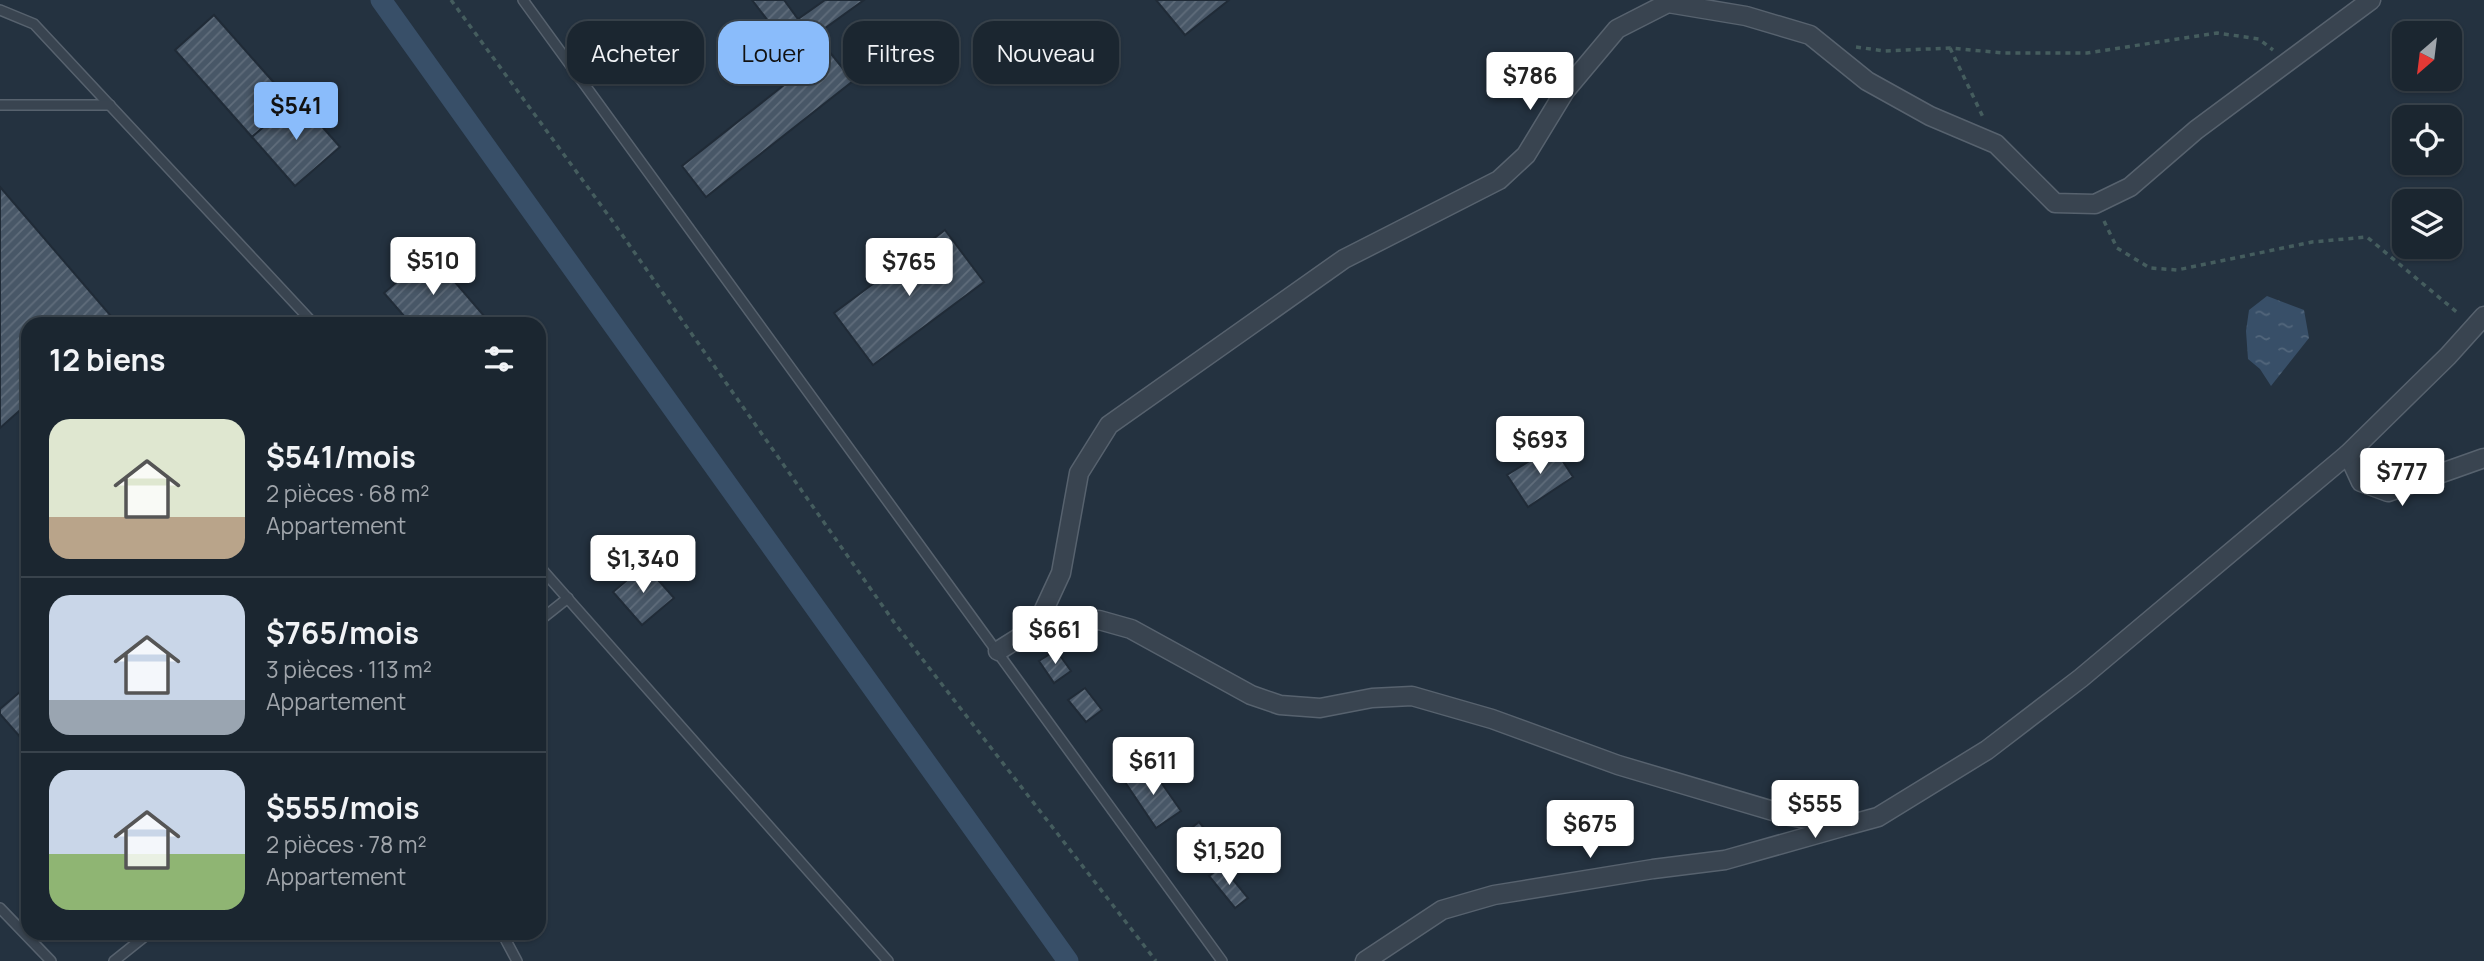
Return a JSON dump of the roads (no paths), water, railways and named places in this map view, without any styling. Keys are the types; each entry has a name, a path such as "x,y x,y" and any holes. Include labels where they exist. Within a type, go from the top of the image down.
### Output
{"street":[{"path":"1036,627 1061,573 1079,473 1109,425 1344,259 1499,180 1526,155 1565,91 1617,29 1668,3 1746,16 1810,35 1867,81 1930,116 1996,144 2055,202 2095,204 2130,187 2196,130 2371,0"},
{"path":"1365,961 1443,910 1494,895 1725,860 1804,841 1878,817 1987,750 2081,678 2348,454 2479,322"},
{"path":"2348,454 2361,482 2388,492 2484,458"},
{"path":"998,652 1036,627 1062,621 1100,620 1131,629 1251,695 1280,705 1320,708 1372,698 1412,695 1492,719 1618,765 1790,816 1845,826"}],"lane":[{"path":"523,0 1222,961"},
{"path":"0,10 34,24 307,317"},
{"path":"0,105 110,105"},
{"path":"546,574 888,961"},
{"path":"546,615 568,598"},
{"path":"0,908 21,930"},
{"path":"31,940 51,961"},
{"path":"114,961 140,940"},
{"path":"506,940 517,961"}],"water":[{"path":"2267,296 2304,310 2309,338 2271,386 2260,369 2248,359 2246,331 2249,310"}],"waterway":[{"path":"381,0 1068,961"}]}
